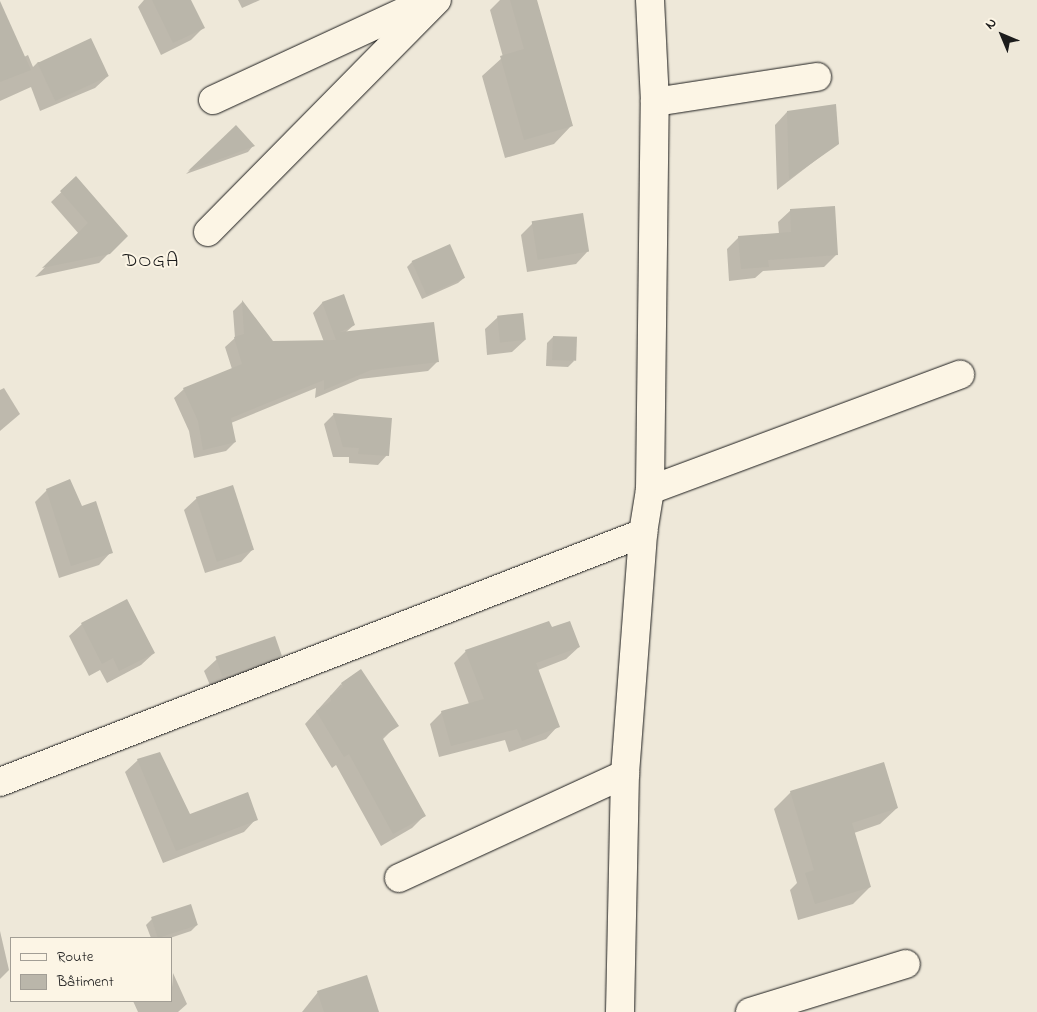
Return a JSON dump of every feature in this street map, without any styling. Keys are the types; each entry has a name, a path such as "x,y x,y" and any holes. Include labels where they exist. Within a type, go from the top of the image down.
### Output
{"street":[{"path":"213,100 429,0"},
{"path":"208,232 437,0"},
{"path":"620,1012 625,774 644,533 650,490 656,102 650,0"},
{"path":"656,102 817,77"},
{"path":"650,490 960,375"},
{"path":"0,782 644,533"},
{"path":"399,878 625,774"},
{"path":"750,1012 906,964"}],"building":[{"path":"152,0 191,0 205,28 173,43"},
{"path":"510,0 537,0 573,126 524,140 500,56 524,49"},
{"path":"0,1 31,70 0,82"},
{"path":"91,38 109,76 55,101 38,63"},
{"path":"836,104 839,144 789,179 787,111"},
{"path":"236,125 255,146 188,171"},
{"path":"76,176 128,236 110,254 42,268 88,223 60,191"},
{"path":"835,206 838,255 768,260 769,267 741,269 738,236 791,232 790,209"},
{"path":"583,213 589,252 538,260 532,221"},
{"path":"450,244 465,278 427,295 412,261"},
{"path":"344,294 355,325 340,332 434,322 439,362 371,370 324,390 324,380 231,418 236,442 203,450 198,421 183,388 242,364 234,337 244,334 242,300 273,341 336,340 322,302"},
{"path":"523,313 526,340 500,343 497,316"},
{"path":"553,336 577,337 576,361 552,360"},
{"path":"333,413 392,418 389,456 358,454 359,448 343,447"},
{"path":"70,479 82,506 96,501 113,553 71,566 46,489"},
{"path":"233,485 254,550 217,562 196,497"},
{"path":"127,599 155,653 119,671 113,658 102,664 81,623"},
{"path":"549,621 552,627 570,621 580,647 536,663 560,727 522,741 517,729 451,746 441,711 484,699 465,650"},
{"path":"275,636 282,656 222,676 215,657"},
{"path":"361,669 399,726 382,737 426,816 393,834 349,754 344,757 316,711 331,701 330,696 343,687 341,683"},
{"path":"160,752 190,814 248,792 258,820 176,851 137,759"},
{"path":"884,762 898,808 852,823 871,887 815,904 805,873 814,870 790,791"},
{"path":"191,904 198,925 158,937 151,917"},
{"path":"367,975 379,1012 324,1012 317,991"}],"district":[{"name":"DOGA","path":"151,261"}]}
